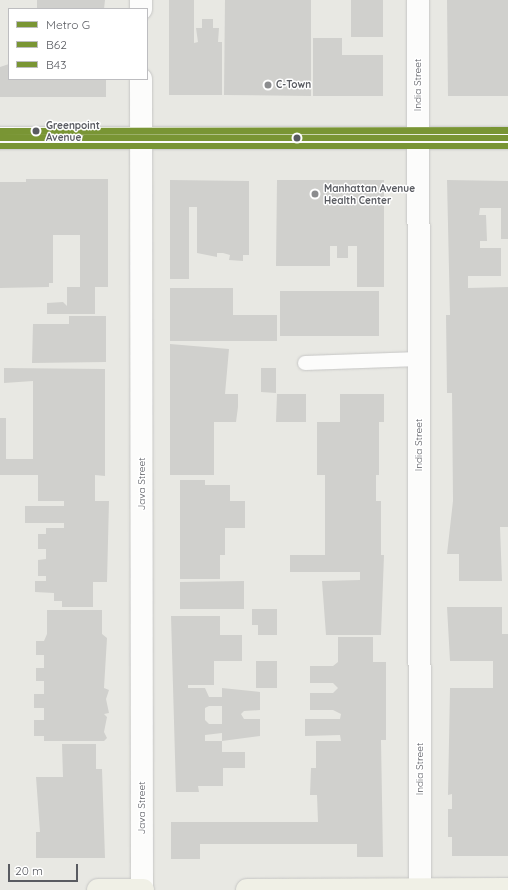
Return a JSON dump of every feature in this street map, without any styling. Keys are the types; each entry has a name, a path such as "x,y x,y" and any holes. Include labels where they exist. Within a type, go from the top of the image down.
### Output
{"main road":[{"path":"247,890 508,889"},
{"path":"98,890 142,890"}],"street":[{"name":"India Street","path":"418,0 420,890"},
{"name":"Java Street","path":"141,80 142,890"},
{"path":"0,138 508,138"}],"lane":[{"path":"305,363 419,358"}],"building":[{"path":"37,0 105,0 104,8 37,8"},
{"path":"169,0 194,0 194,43 198,42 196,28 202,28 202,19 213,19 213,28 219,28 218,42 222,42 222,95 169,95"},
{"path":"225,0 311,0 311,96 224,95"},
{"path":"351,0 383,0 383,37 351,37"},
{"path":"447,0 508,0 508,96 448,96"},
{"path":"313,38 342,38 342,55 383,55 383,96 313,96"},
{"path":"8,64 8,80 106,80 106,97 0,97 0,67"},
{"path":"26,179 108,179 108,287 95,287 95,314 47,314 47,303 63,302 67,306 67,287 80,287 80,235 53,235 53,283 49,283 49,287 0,288 0,182 26,182"},
{"path":"170,180 249,181 249,255 243,255 243,261 229,260 230,255 223,253 217,253 217,257 197,253 197,207 189,207 189,279 170,279"},
{"path":"277,180 384,180 384,287 357,287 357,246 348,246 348,258 337,258 337,246 330,246 330,266 276,266"},
{"path":"447,180 508,181 508,239 501,239 501,208 480,208 479,215 486,215 487,241 480,241 480,248 501,248 501,276 468,276 468,288 508,287 508,527 500,527 502,581 459,581 459,554 447,554 453,501 452,393 447,393 446,315 450,315"},
{"path":"170,288 233,288 233,315 277,315 277,341 170,341"},
{"path":"280,291 379,291 379,336 280,336"},
{"path":"69,316 106,316 106,362 32,363 33,324 69,324"},
{"path":"170,344 229,349 225,394 238,394 238,407 236,422 214,422 214,475 170,475"},
{"path":"4,368 105,369 105,476 95,475 95,501 109,501 107,582 93,582 93,607 62,607 62,601 54,601 54,593 35,592 35,581 46,581 46,576 38,576 38,560 46,559 46,549 38,549 38,534 46,534 46,528 64,528 64,523 25,523 25,506 64,506 64,501 38,501 38,475 0,475 0,418 6,418 6,459 33,459 33,381 4,383"},
{"path":"261,368 276,368 276,393 261,392"},
{"path":"277,394 306,394 306,422 276,422"},
{"path":"340,394 384,394 384,422 379,422 379,475 376,475 376,501 381,501 381,555 384,555 381,635 326,635 322,581 360,580 360,572 290,572 290,555 325,555 325,475 317,475 317,422 340,422"},
{"path":"180,480 205,480 205,485 230,485 230,501 245,501 245,528 225,528 225,555 220,555 220,579 180,579"},
{"path":"244,581 244,609 180,609 180,582"},
{"path":"447,607 502,607 502,634 508,634 508,856 452,856 452,837 448,837 448,809 452,809 452,794 448,795 450,688 493,688 493,661 450,661"},
{"path":"252,609 277,609 277,635 258,635 258,625 252,625"},
{"path":"47,610 102,610 102,634 107,638 104,688 109,690 106,699 109,713 104,714 107,717 104,732 107,738 104,741 44,741 44,736 34,736 34,720 44,720 44,708 34,708 34,694 44,694 44,681 36,681 36,668 44,668 44,655 36,655 36,641 44,641 47,634"},
{"path":"171,616 220,616 220,635 242,635 242,661 214,661 214,685 188,685 188,688 205,688 209,697 222,697 222,688 260,692 260,710 244,711 241,714 244,719 260,719 260,736 222,741 222,752 245,752 245,768 223,768 223,786 198,786 199,792 176,792","holes":["209,706 222,706 222,724 209,724 205,720 205,708","222,733 222,741 205,741 205,735"]},
{"path":"338,637 373,637 373,662 386,662 386,740 381,740 383,857 357,857 357,844 200,844 200,859 171,859 171,822 318,822 317,795 310,795 311,768 316,768 316,741 341,741 340,735 305,736 305,719 340,719 341,714 333,710 310,710 310,693 333,693 338,688 333,683 310,683 310,666 333,666 338,662"},
{"path":"256,661 277,661 277,688 256,688"},
{"path":"62,744 96,744 96,769 102,769 105,858 36,858 36,832 40,832 36,777 63,777"}],"metro line":[{"name":"G","path":"0,131 508,130"}],"transit line":[{"name":"B62","path":"0,138 508,138"},
{"name":"B43","path":"0,146 508,146"}],"place":[{"name":"C-Town","path":"268,85"},
{"name":"Greenpoint Avenue","path":"36,131"},
{"name":"Manhattan Avenue Health Center","path":"315,194"}]}
